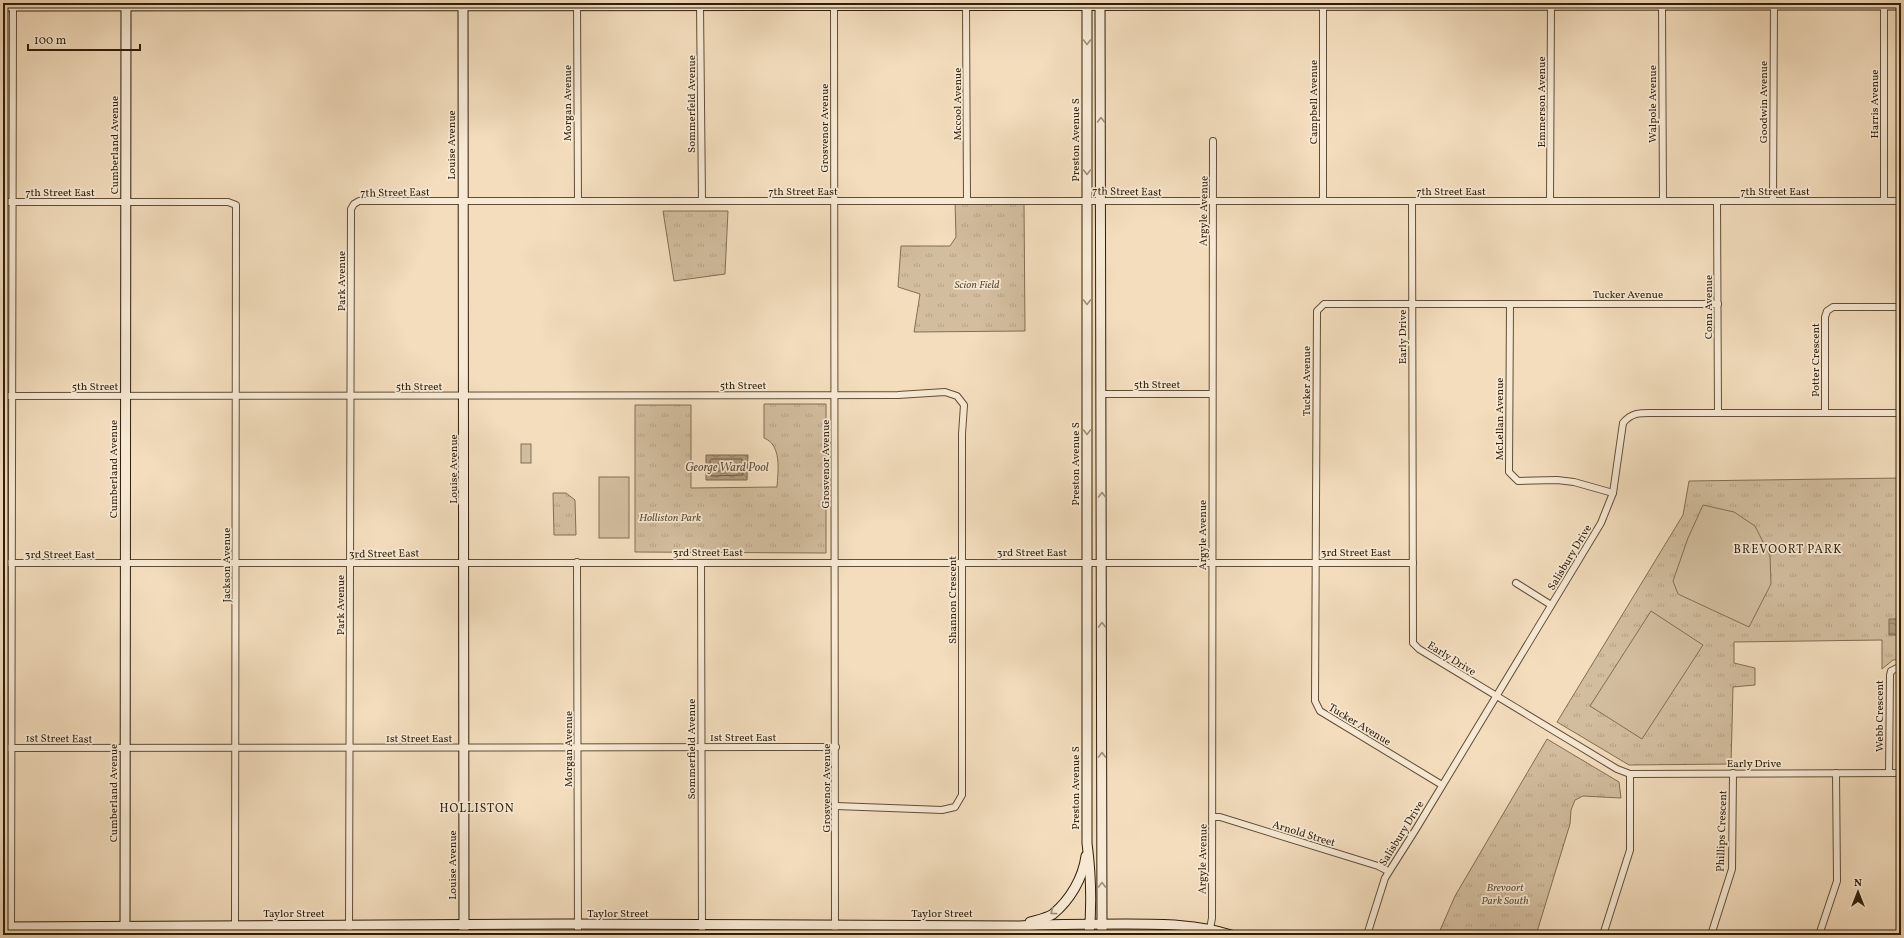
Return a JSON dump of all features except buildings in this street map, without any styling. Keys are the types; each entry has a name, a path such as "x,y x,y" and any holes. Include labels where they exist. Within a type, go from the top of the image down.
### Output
{"main road":[{"path":"3,6 329,4 834,4 966,7 1087,4 1216,6 1323,4 1551,4 1662,7 1774,5 1901,6"},
{"name":"Louise Avenue","path":"463,4 465,562 464,935"},
{"name":"Preston Avenue S","path":"1087,4 1087,843 1090,871 1089,935"},
{"path":"1100,4 1102,201 1102,935"},
{"name":"Cumberland Avenue","path":"125,931 125,396 127,202 126,5"},
{"path":"1019,926 1052,915 1072,895 1085,866 1087,843"},
{"name":"Taylor Street","path":"9,929 125,931 235,926 349,925 1019,926 1156,924 1210,929 1232,935"}],"street":[{"name":"Sommerfeld Avenue","path":"700,4 702,202"},
{"name":"Grosvenor Avenue","path":"834,4 836,563 835,935"},
{"name":"Campbell Avenue","path":"1323,4 1323,200"},
{"name":"Emmerson Avenue","path":"1550,201 1551,4"},
{"name":"Morgan Avenue","path":"577,5 578,200"},
{"name":"Goodwin Avenue","path":"1773,201 1774,5"},
{"path":"9,929 12,747 13,6"},
{"name":"Harris Avenue","path":"1884,6 1884,201"},
{"name":"Mccool Avenue","path":"966,7 967,201"},
{"name":"Walpole Avenue","path":"1662,7 1663,201"},
{"name":"Argyle Avenue","path":"1210,929 1212,918 1213,817 1213,141"},
{"name":"7th Street East","path":"354,204 359,201 578,200 702,202 1087,200 1901,201"},
{"name":"Early Drive","path":"1412,201 1413,643 1419,649 1495,697 1617,769 1630,774 1901,773"},
{"name":"Conn Avenue","path":"1717,201 1718,413"},
{"name":"7th Street East","path":"3,202 228,202 236,205"},
{"name":"Park Avenue","path":"349,935 351,209 354,204"},
{"name":"Jackson Avenue","path":"235,926 237,564 236,205"},
{"name":"Tucker Avenue","path":"1442,784 1320,711 1315,701 1317,311 1324,304 1718,304"},
{"name":"McLellan Avenue","path":"1510,304 1510,472 1518,480 1557,480 1574,482 1613,493"},
{"name":"Potter Crescent","path":"1825,413 1825,317 1827,311 1833,307 1901,307"},
{"name":"Shannon Crescent","path":"835,395 898,395 945,392 957,396 964,405 962,434 962,795 955,808 942,810 836,806"},
{"name":"5th Street","path":"1102,394 1212,394"},
{"name":"5th Street","path":"3,396 835,395"},
{"name":"Salisbury Drive","path":"1367,935 1388,871 1416,829 1602,523 1613,493 1623,423 1629,416 1636,414 1718,413 1901,413"},
{"name":"3rd Street East","path":"3,564 465,562 1413,563"},
{"name":"Morgan Avenue","path":"577,562 578,935"},
{"name":"Sommerfield Avenue","path":"701,562 702,935"},
{"path":"1516,582 1551,605"},
{"name":"Webb Crescent","path":"1889,773 1890,674 1891,671 1901,666"},
{"name":"1st Street East","path":"3,748 236,749 836,747"},
{"name":"Phillips Crescent","path":"1711,935 1732,869 1733,773"},
{"path":"1819,935 1836,881 1836,773"},
{"path":"1603,935 1630,850 1630,774"},
{"name":"Arnold Street","path":"1213,817 1220,817 1378,866 1388,871"},
{"path":"968,925 968,935"}],"green space":[{"name":"Scion Field","path":"955,201 1024,201 1025,331 914,332 920,294 898,287 901,246 950,246 956,237"},
{"path":"663,211 728,211 725,274 674,281"},
{"name":"Holliston Park","path":"764,404 826,404 826,553 635,552 635,405 691,405 691,488 777,487 778,459 774,446 770,441 764,438"},
{"path":"521,444 531,444 531,463 521,463"},
{"path":"599,477 629,477 629,538 599,538"},
{"path":"1901,478 1901,659 1893,660 1882,669 1882,640 1734,642 1734,663 1755,668 1755,685 1733,687 1731,764 1629,765 1557,722 1683,515 1689,481"},
{"path":"553,493 566,493 575,500 576,535 554,535"},
{"path":"1703,505 1734,512 1755,526 1770,556 1771,584 1749,627 1678,594 1673,581 1688,538"},
{"path":"1651,611 1703,645 1642,739 1590,706"},
{"name":"Brevoort Park South","path":"1547,739 1619,782 1621,798 1583,796 1575,800 1571,810 1570,824 1536,935 1438,935 1455,896"}],"water":[{"name":"George Ward Pool","path":"706,455 748,455 747,480 706,480"},
{"path":"1889,619 1900,619 1901,635 1889,635"}],"district":[{"name":"BREVOORT PARK","path":"1788,549"},
{"name":"HOLLISTON","path":"477,808"}]}
